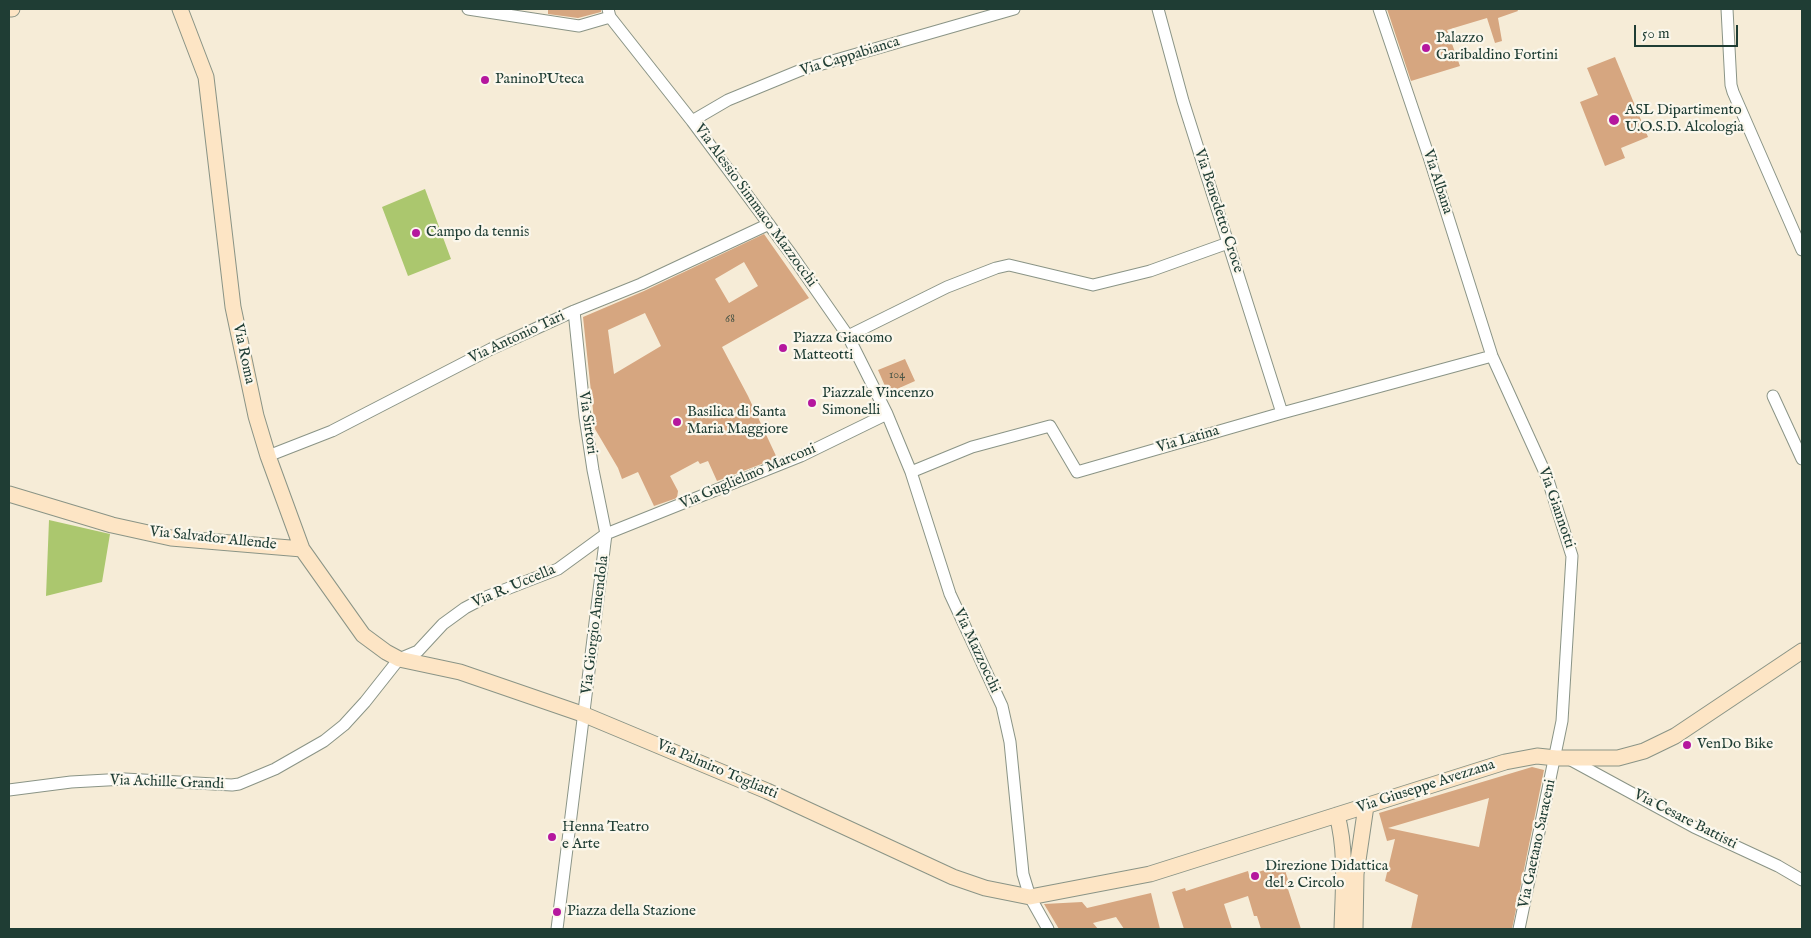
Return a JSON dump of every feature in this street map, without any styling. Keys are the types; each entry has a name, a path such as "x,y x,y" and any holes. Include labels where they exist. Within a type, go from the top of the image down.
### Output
{"street":[{"name":"Via Roma","path":"180,9 206,77 233,307 256,416 268,456 302,549 363,635 399,659"},
{"path":"468,9 579,26 609,13"},
{"name":"Via Cappabianca","path":"692,121 728,100 801,70 1014,9"},
{"name":"Via Benedetto Croce","path":"1158,9 1183,101 1282,413"},
{"name":"Via Albana","path":"1379,9 1430,157 1492,356"},
{"path":"1727,9 1731,85 1802,250"},
{"name":"Via Alessio Simmaco Mazzocchi","path":"609,13 769,224 848,336 887,414"},
{"name":"Via Antonio Tari","path":"268,456 332,431 482,353 574,311 641,284 769,224"},
{"path":"848,336 947,287 996,268 1009,266 1039,271 1094,285 1150,271 1228,243"},
{"name":"Via Sirtori","path":"574,311 585,417 606,534"},
{"name":"Via Latina","path":"911,472 972,447 1050,426 1077,472 1282,413 1492,356"},
{"name":"Via Giannotti","path":"1492,356 1548,477 1572,556 1562,721 1562,758"},
{"path":"1773,396 1802,459"},
{"name":"Via Guglielmo Marconi","path":"606,534 801,456 887,414"},
{"name":"Via Mazzocchi","path":"887,414 911,472 950,594 1002,706 1010,742 1023,874 1030,896 1048,929"},
{"name":"Via Salvador Allende","path":"9,494 112,525 171,538 302,549"},
{"name":"Via R. Uccella","path":"399,659 418,651 443,624 465,608 486,597 558,569 606,534"},
{"name":"Via Giorgio Amendola","path":"556,929 585,715 606,534"},
{"name":"Via Giuseppe Avezzana","path":"1030,896 1150,874 1526,757 1618,758 1644,751 1675,736 1802,652"},
{"name":"Via Palmiro Togliatti","path":"399,659 460,672 585,715 767,791 953,877 985,888 1030,896"},
{"name":"Via Achille Grandi","path":"9,790 71,782 125,779 217,785 239,784 275,769 324,741 344,725 399,659"},
{"name":"Via Cesare Battisti","path":"1562,758 1694,827 1778,866 1802,880"},
{"name":"Via Gaetano Saraceni","path":"1519,929 1562,758"},
{"path":"1355,929 1356,874 1366,806"},
{"path":"1337,815 1342,832 1342,929"}],"green space":[{"name":"Campo da tennis","path":"425,189 451,259 408,276 382,207"},
{"path":"49,520 110,534 102,582 46,596"}],"building":[{"path":"548,9 601,9 601,12 578,18 548,14"},
{"name":"Palazzo Garibaldino Fortini","path":"1387,9 1517,9 1518,11 1498,18 1502,41 1495,43 1487,18 1447,30 1460,66 1411,81"},
{"name":"ASL Dipartimento U.O.S.D. Alcologia","path":"1615,57 1648,137 1621,148 1625,158 1605,166 1580,102 1598,95 1587,68"},
{"path":"764,234 809,298 722,347 748,396 777,458 717,481 708,461 700,464 698,461 670,476 678,491 677,498 654,506 638,472 622,479 618,468 595,429 583,317 644,291","holes":["744,262 758,286 729,303 715,279","645,313 661,346 614,374 608,330"]},
{"path":"905,359 915,381 888,393 878,370"},
{"path":"1532,767 1544,770 1512,929 1411,929 1418,895 1385,881 1395,839 1387,841 1379,813","holes":["1489,798 1479,847 1388,828"]},
{"path":"1283,864 1289,883 1286,883 1301,929 1261,929 1257,916 1254,916 1248,896 1224,904 1232,929 1184,929 1172,892 1185,888 1186,891 1248,871 1249,875"},
{"path":"1151,893 1160,929 1124,929 1116,917 1093,923 1098,929 1059,929 1044,904 1082,902 1087,908"}],"place":[{"name":"Palazzo Garibaldino Fortini","path":"1426,48"},
{"name":"PaninoPUteca","path":"485,80"},
{"name":"ASL Dipartimento U.O.S.D. Alcologia","path":"1614,120"},
{"name":"Campo da tennis","path":"416,233"},
{"name":"Piazza Giacomo Matteotti","path":"783,348"},
{"name":"Piazzale Vincenzo Simonelli","path":"812,403"},
{"name":"Basilica di Santa Maria Maggiore","path":"677,422"},
{"name":"VenDo Bike","path":"1687,745"},
{"name":"Henna Teatro e Arte","path":"552,837"},
{"name":"Direzione Didattica del 2 Circolo","path":"1255,876"},
{"name":"Piazza della Stazione","path":"557,912"}]}
